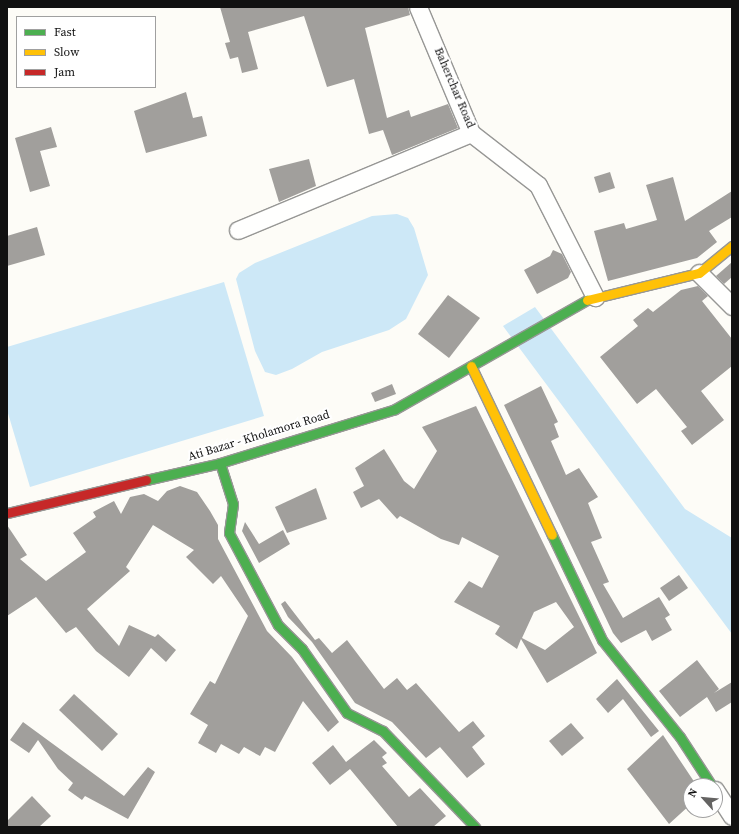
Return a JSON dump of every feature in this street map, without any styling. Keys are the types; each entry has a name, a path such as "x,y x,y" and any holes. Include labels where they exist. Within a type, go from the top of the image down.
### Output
{"street":[{"name":"Baherchar Road","path":"418,7 471,132 538,186 595,297"},
{"path":"238,230 471,132"},
{"path":"595,297 699,273 732,246"},
{"path":"699,273 732,306"},
{"name":"Ati Bazar - Kholamora Road","path":"7,513 220,463 395,409 484,359 567,309 595,297"},
{"path":"471,366 602,640 680,737 707,778"},
{"path":"220,463 233,504 229,533 278,625 302,648 347,713 382,731 475,827"},
{"path":"723,802 732,816"}],"water":[{"path":"397,214 408,218 414,228 428,275 406,319 389,330 322,352 292,369 276,375 265,372 255,351 236,279 239,273 255,263 372,216"},
{"path":"224,282 264,416 30,487 7,410 7,347"},
{"path":"535,307 685,509 732,538 732,634 503,326"}],"building":[{"path":"220,7 408,7 410,15 365,28 387,118 409,110 411,117 448,104 458,128 392,155 383,130 369,134 354,79 327,87 304,16 248,32 258,69 242,73 238,57 230,59 225,43 230,42"},
{"path":"186,92 193,118 202,116 207,136 146,153 134,111"},
{"path":"51,127 57,147 40,151 50,186 30,192 15,138"},
{"path":"309,159 316,186 279,202 269,169"},
{"path":"610,172 615,188 599,193 594,177"},
{"path":"673,177 685,221 732,191 732,217 709,231 717,242 697,258 608,281 594,231 624,223 626,229 657,220 646,185"},
{"path":"37,227 45,255 7,266 7,236"},
{"path":"553,250 562,254 571,272 568,278 537,294 524,270 550,256"},
{"path":"732,262 732,277 724,284 716,276"},
{"path":"698,286 708,296 702,301 732,339 732,366 701,391 724,420 692,445 681,431 687,427 656,389 637,404 600,357 638,326 633,320 648,308 653,312 681,290"},
{"path":"448,295 480,318 449,358 418,334"},
{"path":"392,384 396,394 375,402 371,393"},
{"path":"541,386 558,422 554,424 559,437 551,441 566,475 579,468 598,497 588,503 602,538 591,542 609,582 603,584 623,618 659,597 670,615 665,618 672,630 652,641 646,630 621,643 613,633 504,405"},
{"path":"476,406 597,653 547,683 521,639 517,649 495,634 500,626 454,602 469,581 482,588 499,556 462,537 459,545 441,539 400,516 397,519 379,499 361,508 353,492 364,486 355,468 384,449 404,481 414,489 437,451 422,427","holes":["556,602 574,627 545,650 522,638 534,612"]},
{"path":"180,486 197,492 210,511 218,525 218,539 267,631 292,657 339,722 328,732 303,701 275,752 265,747 260,756 244,747 239,754 221,744 216,753 198,743 208,725 190,714 210,681 215,684 248,616 221,576 213,584 186,557 194,550 153,525 126,567 130,571 87,609 119,646 129,625 155,637 158,634 176,650 166,662 151,648 129,677 96,651 76,627 66,633 36,597 7,616 7,525 27,555 20,559 46,581 86,552 73,533 96,517 93,512 114,501 121,514 130,497 144,494 158,501 167,491"},
{"path":"316,488 327,519 287,533 275,507"},
{"path":"245,522 259,544 283,530 290,544 259,563 242,531"},
{"path":"679,575 688,588 669,601 660,588"},
{"path":"285,601 315,640 319,638 332,653 347,640 384,689 397,678 407,690 416,683 459,732 473,721 485,736 472,747 485,764 467,778 440,747 426,758 392,722 355,703 312,642 288,617 281,604"},
{"path":"697,660 719,689 714,693 732,682 732,702 716,712 707,697 680,717 659,691"},
{"path":"617,679 659,731 651,737 623,699 608,713 596,699"},
{"path":"74,694 118,734 102,751 59,710"},
{"path":"23,722 124,796 148,767 155,772 128,819 85,796 82,800 68,790 73,783 58,769 38,740 29,753 10,740"},
{"path":"571,723 584,738 562,756 549,741"},
{"path":"663,735 692,778 683,778 683,811 669,824 627,769"},
{"path":"374,740 387,753 382,757 387,763 382,766 409,797 420,788 446,816 433,827 398,827 350,769 330,785 312,763 333,745 346,762"},
{"path":"32,796 51,816 39,827 7,827 7,821"}],"traffic: fast":[{"path":"146,480 220,463 395,409 587,300"},
{"path":"220,463 233,504 229,533 278,625 302,649 347,713 383,731 475,827"},
{"path":"552,535 602,640 680,737 707,778"}],"traffic: slow":[{"path":"587,300 699,273 732,246"},
{"path":"471,366 552,535"}],"traffic: jam":[{"path":"7,513 146,480"}]}
